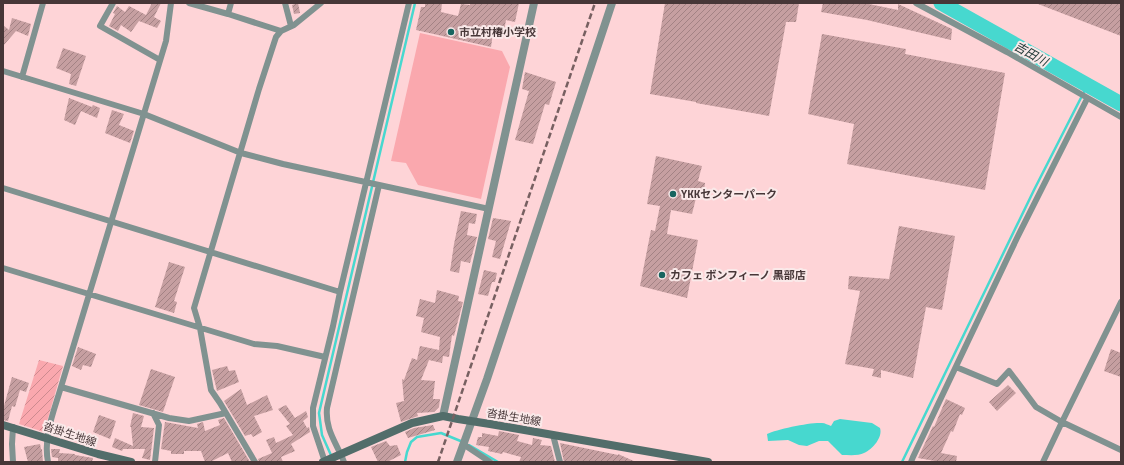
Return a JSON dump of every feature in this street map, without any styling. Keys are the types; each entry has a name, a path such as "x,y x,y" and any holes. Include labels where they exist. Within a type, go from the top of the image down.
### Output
{"main road":[{"name":"沓掛生地線","path":"326,461 341,457 412,423 443,416 708,462"},
{"name":"沓掛生地線","path":"3,424 98,454 131,462"}],"street":[{"path":"22,77 43,3"},
{"path":"113,3 100,26 160,60"},
{"path":"48,462 46,455 46,437 166,41 171,3"},
{"path":"189,3 281,31"},
{"path":"228,14 231,3"},
{"path":"285,3 291,26"},
{"path":"255,462 211,390 200,328 194,308 259,89 276,37 281,31 291,26 321,3"},
{"path":"326,461 313,426 313,408 409,3"},
{"path":"443,416 490,209 534,3"},
{"path":"456,462 472,421 545,208 612,3"},
{"path":"916,3 1007,52 1087,99 1121,117"},
{"path":"3,71 144,114 241,153 283,164 490,209"},
{"path":"911,462 1018,238 1087,99"},
{"path":"341,457 330,433 326,419 327,408 379,185"},
{"path":"3,188 340,292"},
{"path":"3,268 254,344 277,346 325,357"},
{"path":"1044,462 1121,302"},
{"path":"956,367 997,384 1009,371 1036,407 1062,422 1121,450"},
{"path":"60,387 169,418 189,420 226,413"},
{"path":"153,413 159,424 155,462"},
{"path":"13,428 13,462"},
{"path":"553,435 560,462"},
{"path":"463,444 490,462"}],"shaded area":[{"path":"420,33 502,51 510,67 481,199 418,185 406,163 391,161"},
{"path":"39,360 63,366 44,432 19,424"}],"water":[{"path":"840,419 872,423 880,428 881,431 879,439 874,446 867,451 862,454 854,455 842,455 828,441 819,441 807,446 799,445 788,440 768,441 767,434 778,430 817,423 824,423 831,426 834,421"}],"building":[{"path":"152,3 161,3 154,17 161,21 157,28 139,21 131,32 121,25 118,31 109,26 117,6 125,12 129,6 146,15"},
{"path":"298,3 300,13 294,14 292,5"},
{"path":"425,3 442,3 441,12 458,16 461,4 519,3 515,22 506,20 503,36 493,33 491,47 416,30 421,7 425,7"},
{"path":"665,3 799,3 796,22 786,22 769,116 650,94"},
{"path":"823,3 864,3 898,10 898,4 952,29 951,40 867,20 821,12"},
{"path":"1121,3 1121,36 1038,4"},
{"path":"12,18 31,24 28,36 16,31 3,46 3,25 9,30"},
{"path":"822,34 906,49 905,54 1005,73 985,190 847,164 854,124 808,114"},
{"path":"63,48 86,56 76,86 69,84 71,74 56,68"},
{"path":"525,72 556,82 549,105 545,104 533,144 515,140 529,91 522,89"},
{"path":"69,98 92,107 93,105 100,108 97,118 81,111 75,125 64,120"},
{"path":"112,110 124,114 119,125 134,131 130,143 105,133"},
{"path":"656,156 702,166 698,181 705,183 704,191 698,190 692,214 671,210 667,234 698,240 687,298 640,286 651,230 655,231 660,206 647,204"},
{"path":"461,211 477,214 475,224 469,223 467,235 477,237 470,263 461,261 459,273 450,271"},
{"path":"493,218 511,221 500,259 492,257 496,241 488,239"},
{"path":"899,226 955,236 942,310 926,307 913,378 881,370 881,378 872,376 874,369 845,364 860,291 848,289 849,276 889,279"},
{"path":"169,262 185,267 174,301 177,302 174,313 155,307"},
{"path":"484,270 497,273 495,282 492,282 488,296 478,294"},
{"path":"437,290 459,296 458,301 463,302 454,336 452,335 449,357 443,356 442,363 429,360 421,380 435,381 433,399 440,399 439,407 434,412 417,413 418,416 401,422 396,403 404,401 402,379 404,380 412,358 417,360 420,346 439,350 440,337 421,332 424,318 416,316 420,299 435,303"},
{"path":"78,347 96,354 91,367 83,365 81,370 72,366"},
{"path":"1111,349 1121,353 1121,377 1104,371"},
{"path":"227,366 229,371 235,370 239,382 217,391 212,370"},
{"path":"151,369 175,377 163,412 139,405"},
{"path":"12,377 29,383 26,392 20,390 15,407 12,406 8,421 3,420 3,405 4,406"},
{"path":"1008,385 1016,393 997,411 989,402"},
{"path":"241,389 247,405 267,395 273,410 254,416 262,432 253,437 251,434 245,436 224,401"},
{"path":"946,399 965,408 962,415 960,414 953,432 951,431 941,453 957,456 956,462 935,462 918,458 933,426 934,427"},
{"path":"286,405 295,418 306,411 308,417 303,421 307,428 309,427 310,432 291,444 295,451 281,457 283,462 259,462 258,459 272,453 266,440 274,437 276,443 293,435 286,426 290,424 278,409"},
{"path":"133,413 144,416 141,427 154,428 150,460 142,458 145,449 123,449 122,451 112,447 115,438 133,446 130,427"},
{"path":"99,415 116,421 110,439 93,432"},
{"path":"224,418 250,462 232,462 228,453 210,462 205,462 201,451 184,451 184,454 171,454 171,451 161,449 165,422 198,428 197,424 203,422 205,431 220,425 218,420"},
{"path":"433,425 435,430 408,438 405,432 414,428"},
{"path":"499,431 519,435 517,441 532,445 533,438 542,440 540,445 551,446 555,462 519,462 521,457 503,452 502,454 488,451 489,447 476,445 478,437 482,437 482,433 498,436"},
{"path":"386,441 390,446 397,445 401,455 387,462 378,462 371,447"},
{"path":"560,443 618,454 636,462 564,462"},
{"path":"40,444 43,462 28,462 24,447"},
{"path":"51,449 60,449 59,453 75,454 93,458 92,462 58,462 58,458 52,457"}],"waterway":[{"path":"334,462 322,435 319,413 415,3"},
{"name":"吉田川","path":"941,3 1121,104"},
{"path":"902,462 1034,190 1087,86"},
{"path":"405,462 411,442 417,437 441,433 463,442"},
{"path":"469,445 498,462"}],"railway":[{"path":"438,462 595,3"}],"place":[{"name":"市立村椿小学校","path":"451,32"},
{"name":"YKKセンターパーク","path":"673,194"},
{"name":"カフェ ボンフィーノ 黒部店","path":"662,275"}]}
